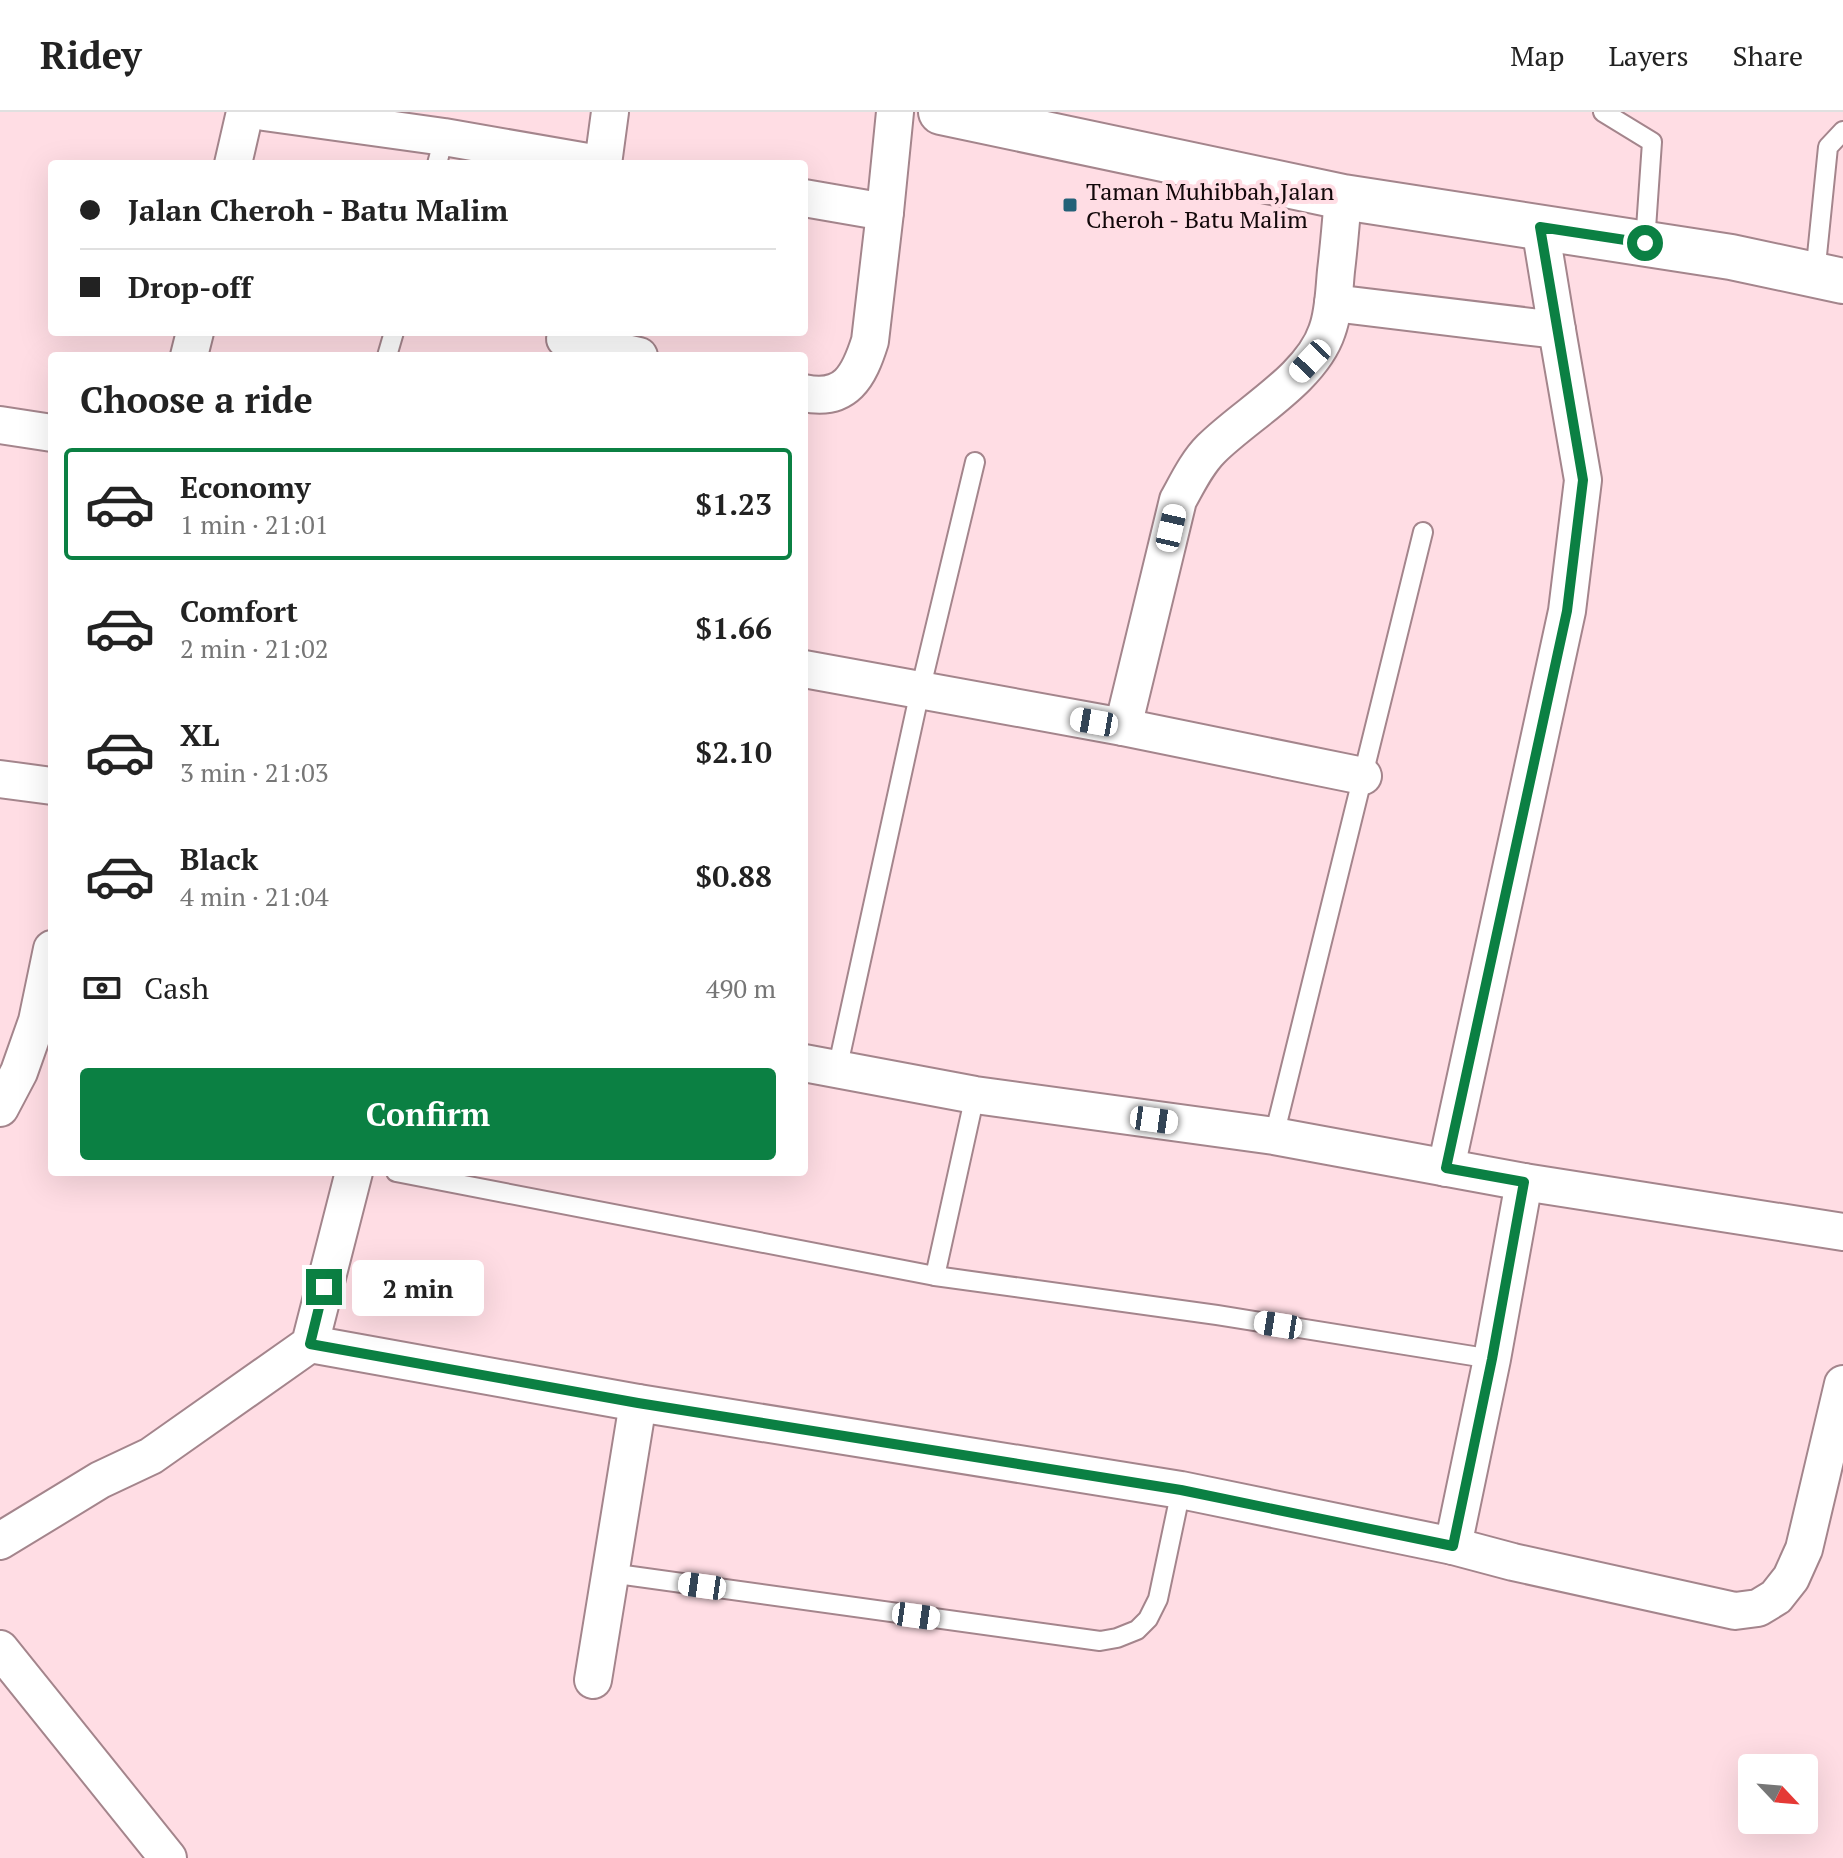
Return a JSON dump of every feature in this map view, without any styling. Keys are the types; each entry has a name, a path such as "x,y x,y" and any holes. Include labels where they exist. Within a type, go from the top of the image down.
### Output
{"main road":[{"path":"961,114 1343,197 1731,257 1829,278"}],"street":[{"path":"234,160 245,112"},
{"path":"264,112 441,150 555,160"},
{"path":"602,160 610,112"},
{"path":"808,394 829,394 845,388 857,375 870,341 895,112"},
{"path":"1123,727 1178,500 1195,468 1209,450 1282,390 1310,361 1327,333 1333,303 1343,197"},
{"path":"808,199 885,212"},
{"path":"1446,1168 1567,611 1583,480 1540,227"},
{"path":"1333,303 1557,330"},
{"path":"564,342 618,352"},
{"path":"0,425 48,432"},
{"path":"808,670 1123,727 1363,776"},
{"path":"0,779 48,785"},
{"path":"0,1108 19,1072 37,1021 48,968"},
{"path":"821,1066 975,1095 1274,1136 1524,1182 1843,1232"},
{"path":"0,1541 100,1480 151,1456 310,1344 353,1176"},
{"path":"1453,1546 1492,1359 1524,1182"},
{"path":"310,1344 638,1403 1181,1490 1453,1546 1735,1611 1758,1608 1776,1597 1791,1578 1804,1549 1843,1384"},
{"path":"593,1680 638,1403"},
{"path":"0,1649 168,1858"}],"lane":[{"path":"1603,112 1652,142 1645,243"},
{"path":"1829,278 1828,147 1843,131"},
{"path":"821,1066 920,691 975,462"},
{"path":"1274,1136 1423,532"},
{"path":"935,1276 975,1095"},
{"path":"417,1176 935,1276 1217,1315 1492,1359"},
{"path":"610,1573 1100,1641 1137,1630 1148,1619 1158,1599 1181,1490"}],"place":[{"name":"Taman Muhibbah,Jalan Cheroh - Batu Malim","path":"1070,205"}],"route":[{"path":"324,1287 310,1344 638,1403 1181,1490 1453,1546 1492,1359 1524,1182 1446,1168 1567,611 1583,480 1540,227 1645,243"}]}
